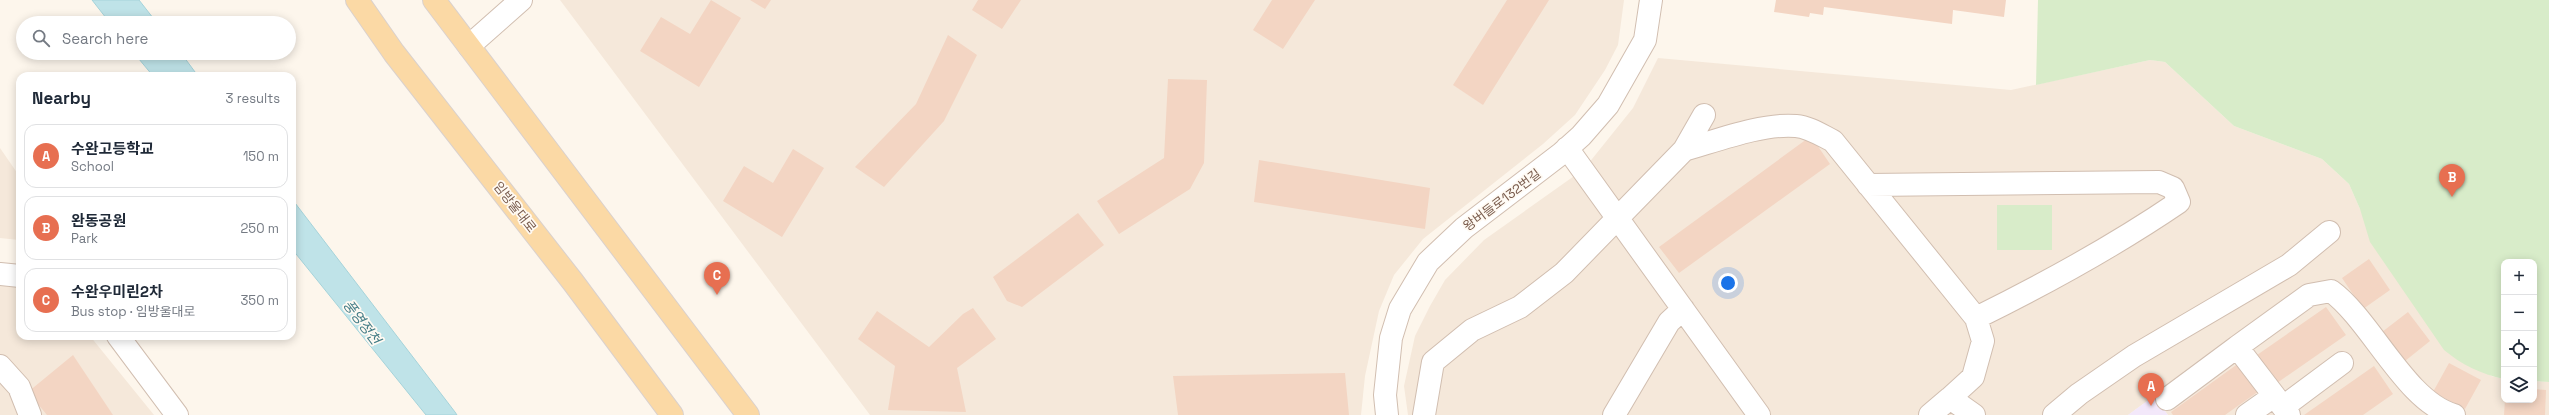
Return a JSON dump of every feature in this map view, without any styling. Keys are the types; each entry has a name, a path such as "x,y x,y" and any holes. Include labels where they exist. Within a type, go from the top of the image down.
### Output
{"main road":[{"name":"임방울대로","path":"357,0 394,53 573,282 672,415"},
{"path":"434,0 748,415"}],"street":[{"path":"469,46 521,0"},
{"name":"왕버들로132번길","path":"1387,415 1385,395 1391,338 1400,309 1428,262 1464,228 1540,172 1567,148 1608,105 1626,77 1645,40 1651,0"},
{"path":"1424,415 1433,362 1472,330 1520,307 1564,273 1684,150 1704,115"},
{"path":"1684,150 1767,128 1796,126 1813,130 1833,141 1976,318 1983,341 1973,377 1930,415"},
{"path":"1567,148 1759,415"},
{"path":"1868,185 2159,182 2173,188 2179,202 2128,236 2059,277 1976,318"},
{"path":"2054,415 2079,394 2134,356 2289,265 2330,232"},
{"path":"0,274 16,276"},
{"path":"2167,399 2309,295 2331,291 2347,302 2395,366 2425,398 2454,415"},
{"path":"1614,415 1669,322 1683,309"},
{"path":"121,340 176,415"},
{"path":"2237,347 2282,406"},
{"path":"2247,415 2282,406 2342,363"},
{"path":"0,366 19,387 30,415"},
{"path":"1950,398 1974,415"}],"shaded area":[{"path":"560,0 1624,0 1618,45 1605,70 1575,115 1543,144 1423,239 1394,275 1379,311 1365,376 1361,415 870,415"},
{"path":"1658,58 2011,90 2150,60 2165,62 2234,126 2322,159 2349,184 2360,209 2491,376 2501,378 2501,403 2537,403 2537,381 2549,382 2549,415 2168,415 2154,396 2128,415 1408,415 1404,386 1415,336 1445,280 1484,240 1584,169 1633,108"},
{"path":"0,148 16,171 16,240 0,238"},
{"path":"0,285 16,287 16,340 93,340 154,415 0,415"},
{"path":"2154,396 2168,415 2128,415"}],"green space":[{"path":"2038,0 2549,0 2549,382 2537,381 2537,259 2501,259 2501,378 2480,372 2458,360 2444,350 2370,242 2360,209 2349,184 2322,159 2234,126 2165,62 2150,60 2036,85"},
{"path":"1997,205 2052,205 2052,250 1997,250"}],"water":[{"path":"92,0 139,0 152,16 105,16"},
{"path":"140,60 186,60 195,72 150,72"},
{"name":"풍영정천","path":"296,204 457,415 426,415 296,254"}],"building":[{"path":"711,0 741,18 699,87 640,51 661,17 690,34"},
{"path":"750,0 771,0 765,9"},
{"path":"978,0 1021,0 1002,29 972,10"},
{"path":"1272,0 1315,0 1283,49 1253,30"},
{"path":"1507,0 1549,0 1483,105 1453,85"},
{"path":"1776,0 2006,0 2004,17 1953,10 1952,24 1824,7 1823,15 1810,13 1809,17 1774,12"},
{"path":"948,35 977,55 944,121 884,187 855,167 916,104"},
{"path":"1168,79 1207,80 1204,163 1190,189 1119,234 1097,201 1164,158"},
{"path":"1811,136 1830,164 1679,273 1659,247"},
{"path":"793,149 824,168 782,237 723,201 744,166 773,183"},
{"path":"1259,160 1430,188 1425,229 1254,202"},
{"path":"1078,213 1104,245 1022,307 1007,301 993,277"},
{"path":"2369,259 2390,290 2363,309 2342,278"},
{"path":"2326,307 2346,335 2277,383 2257,355"},
{"path":"973,308 996,339 957,368 966,412 888,410 895,366 858,339 877,311 929,347 963,314"},
{"path":"2408,312 2430,341 2405,361 2382,332"},
{"path":"73,355 113,415 47,415 28,392"},
{"path":"2239,363 2259,391 2225,415 2173,415 2171,412"},
{"path":"2449,363 2481,380 2465,409 2433,392"},
{"path":"2374,366 2393,394 2363,415 2304,415"},
{"path":"1345,373 1349,415 1178,415 1173,376"},
{"path":"2537,389 2546,390 2545,415 2504,415 2505,403 2537,403"}],"place":[{"name":"완동공원","path":"2452,197"},
{"name":"수완우미린2차","path":"717,295"},
{"name":"수완고등학교","path":"2151,406"}]}
